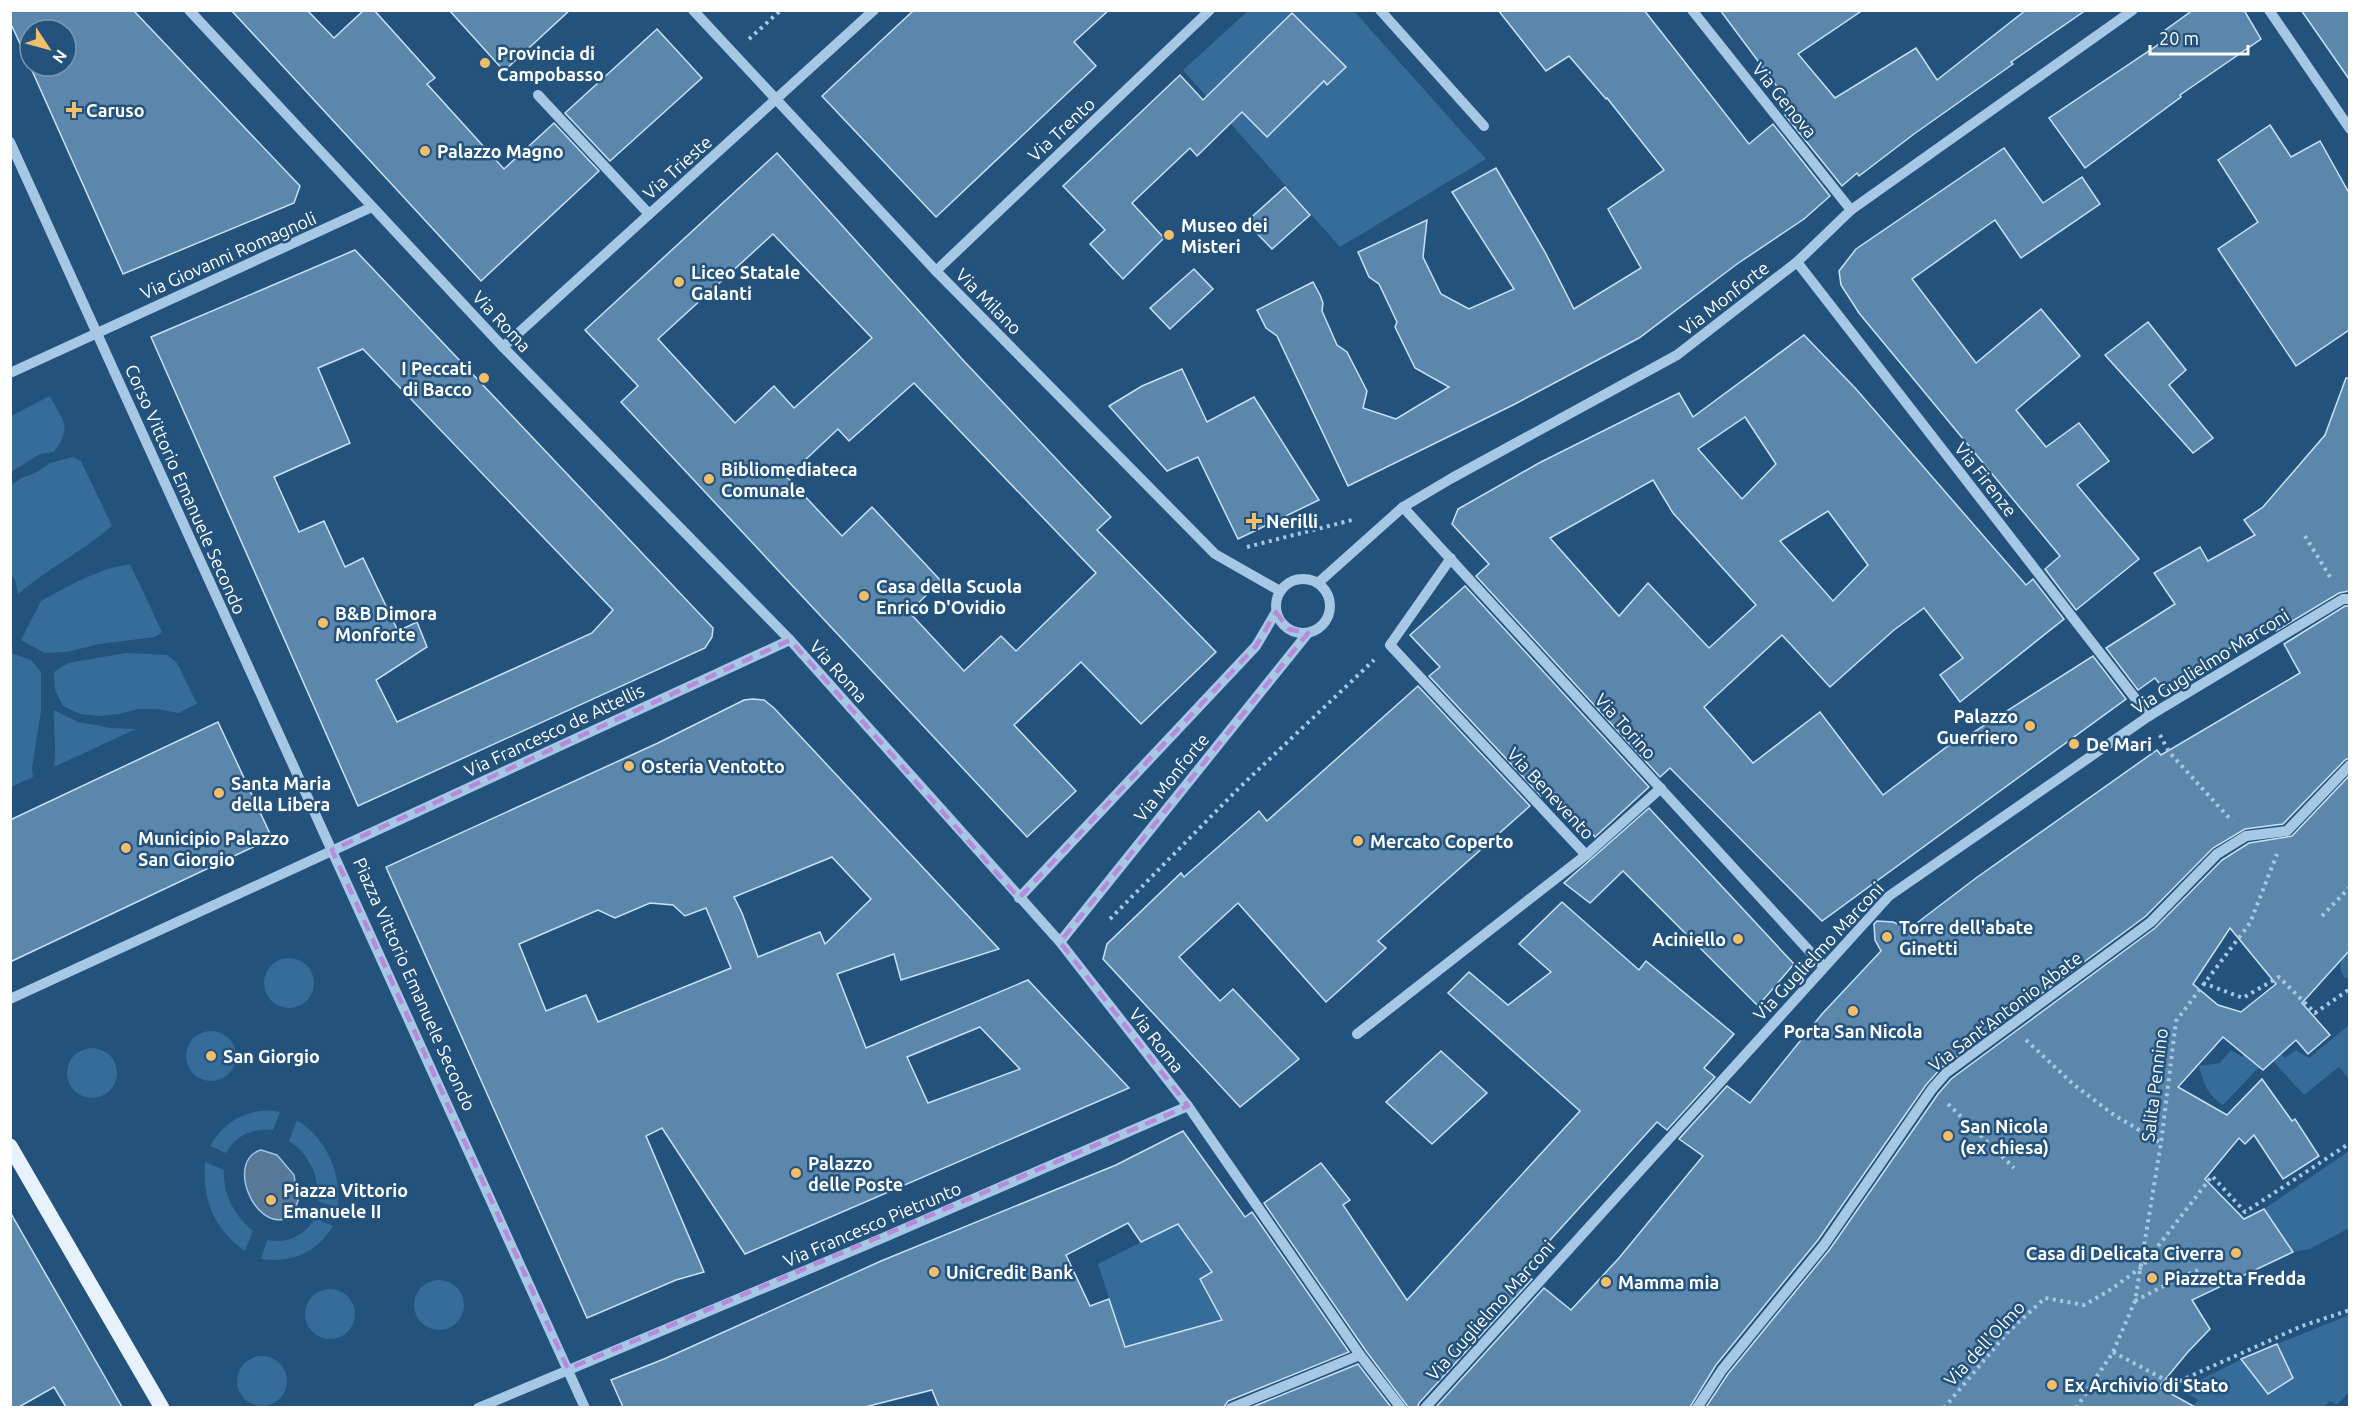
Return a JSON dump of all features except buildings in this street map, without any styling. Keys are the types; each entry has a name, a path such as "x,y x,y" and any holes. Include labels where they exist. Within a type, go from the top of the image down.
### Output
{"main road":[{"path":"10,1146 162,1407"}],"street":[{"name":"Via Roma","path":"189,10 503,347 790,640 1060,942 1188,1106 1360,1355 1401,1407"},
{"name":"Via Milano","path":"693,10 936,271 1215,554 1281,591"},
{"name":"Via Trieste","path":"503,347 874,10"},
{"name":"Via Trento","path":"936,271 1210,10"},
{"path":"1380,10 1484,126"},
{"name":"Via Genova","path":"1692,10 1851,210"},
{"name":"Via Monforte","path":"1318,583 1403,507 1677,355 1797,262 1851,210 2133,10"},
{"path":"2269,10 2349,129"},
{"path":"538,95 649,214"},
{"name":"Corso Vittorio Emanuele Secondo","path":"10,142 332,850"},
{"name":"Via Giovanni Romagnoli","path":"10,373 372,207"},
{"name":"Via Firenze","path":"1797,262 2149,717"},
{"name":"Via Torino","path":"1403,507 1824,967"},
{"path":"1390,645 1451,558"},
{"path":"1298,579 1309,579 1318,583 1326,591 1330,601 1330,612 1326,621 1318,629 1308,633 1298,633 1288,629 1276,612 1276,601 1281,591 1298,579"},
{"name":"Via Guglielmo Marconi","path":"1425,1407 1889,896 2149,717 2346,599"},
{"name":"Via Monforte","path":"1019,898 1256,646 1276,612"},
{"name":"Via Monforte","path":"1060,942 1308,633"},
{"name":"Via Francesco de Attellis","path":"332,850 790,640"},
{"name":"Via Benevento","path":"1357,1034 1586,855 1390,645"},
{"path":"2287,831 2349,765"},
{"path":"1586,855 1661,788"},
{"name":"Via Sant'Antonio Abate","path":"1697,1407 1722,1370 1824,1245 1946,1072 2151,922 2217,855 2246,836 2287,831"},
{"name":"Piazza Vittorio Emanuele Secondo","path":"10,999 332,850 568,1369"},
{"name":"Via Francesco Pietrunto","path":"568,1369 878,1240 1188,1106"},
{"path":"1231,1407 1360,1355"},
{"path":"478,1407 568,1369 585,1407"}],"path":[{"path":"733,54 781,10"},
{"path":"1215,554 1359,519"},
{"path":"2305,536 2346,599"},
{"path":"1106,924 1239,788 1390,645"},
{"path":"2149,717 2169,752 2246,836"},
{"name":"Salita Pennino","path":"2076,1407 2113,1352 2134,1301 2142,1267 2161,1143 2176,1021 2250,923 2287,831"},
{"path":"2322,916 2349,887"},
{"path":"2203,983 2243,998 2279,977 2315,1013 2347,991 2349,993"},
{"path":"2011,1026 2073,1084 2114,1115 2161,1143"},
{"path":"1932,1089 2014,1168"},
{"path":"2142,1267 2212,1176 2245,1212 2349,1143"},
{"name":"Via dell'Olmo","path":"1944,1407 2008,1332 2045,1298 2084,1305 2142,1267"},
{"path":"2134,1301 2198,1270"},
{"path":"2113,1352 2173,1384 2302,1326 2349,1310"}],"highlighted area":[{"path":"1276,612 1288,629 1308,633 1060,942 1188,1106 568,1369 332,850 790,640 1019,898 1256,646"}],"shaded area":[{"path":"1248,11 1354,11 1486,159 1340,247 1183,70"},
{"path":"50,396 64,424 65,430 60,443 54,452 40,454 11,472 11,416"},
{"path":"73,457 81,461 112,526 18,594 11,574 11,485 50,463"},
{"path":"130,564 162,632 155,637 99,644 67,652 45,653 21,640 41,601 78,581 107,569"},
{"path":"11,653 31,660 41,672 41,711 32,768 33,777 11,787"},
{"path":"126,653 167,655 177,663 197,704 178,713 157,709 138,709 98,716 80,714 63,706 55,690 54,672 68,663"},
{"path":"54,710 78,722 111,728 136,729 54,767"},
{"path":"2349,951 2349,978 2345,978 2341,964"},
{"path":"284,958 294,958 307,965 314,978 314,988 307,1001 294,1008 284,1008 275,1004 268,997 264,988 264,978 268,969 275,962"},
{"path":"2349,1025 2349,1079 2339,1067 2304,1095 2273,1061 2256,1070 2223,1105 2210,1093 2199,1066 2220,1063 2231,1050 2242,1057 2261,1037 2285,1058 2296,1050 2309,1058"},
{"path":"206,1031 216,1031 229,1038 236,1051 236,1061 229,1074 216,1081 206,1081 197,1077 190,1070 186,1061 186,1051 190,1042 197,1035"},
{"path":"87,1048 97,1048 110,1055 117,1068 117,1078 110,1091 97,1098 87,1098 78,1094 71,1087 67,1078 67,1068 71,1059 78,1052"},
{"path":"267,1110 280,1112 273,1130 258,1130 246,1134 240,1137 226,1153 210,1146 221,1131 234,1120"},
{"path":"297,1120 317,1138 330,1158 337,1182 338,1208 318,1201 317,1183 312,1167 303,1153 289,1141"},
{"path":"261,1150 277,1155 294,1175 298,1201 295,1209 285,1219 273,1219 263,1213 254,1204 248,1192 245,1166 251,1156"},
{"path":"2349,1151 2349,1228 2310,1249 2293,1252 2264,1209"},
{"path":"205,1162 224,1170 225,1188 231,1204 240,1218 253,1231 245,1251 225,1233 212,1212 206,1189"},
{"path":"315,1218 333,1226 319,1243 303,1254 293,1257 261,1259 267,1240 289,1240 306,1230"},
{"path":"1177,1224 1211,1273 1200,1279 1221,1320 1136,1344 1142,1360 1127,1353 1098,1264"},
{"path":"434,1280 444,1280 457,1287 464,1300 464,1310 457,1323 444,1330 434,1330 425,1326 418,1319 414,1310 414,1300 418,1291 425,1284"},
{"path":"325,1289 335,1289 348,1296 355,1309 355,1319 348,1332 335,1339 325,1339 316,1335 309,1328 305,1319 305,1309 309,1300 316,1293"},
{"path":"2349,1315 2349,1392 2337,1405 2330,1401 2323,1408 2192,1407 2198,1400 2186,1393 2186,1387 2244,1358 2268,1394 2293,1378 2277,1344"},
{"path":"257,1356 267,1356 280,1363 287,1376 287,1386 280,1399 267,1406 257,1406 248,1402 241,1395 237,1386 237,1376 241,1367 248,1360"}],"place":[{"name":"Provincia di Campobasso","path":"485,63"},
{"name":"Caruso","path":"74,110"},
{"name":"Palazzo Magno","path":"425,151"},
{"name":"Museo dei Misteri","path":"1169,235"},
{"name":"Liceo Statale Galanti","path":"679,282"},
{"name":"I Peccati di Bacco","path":"484,378"},
{"name":"Bibliomediateca Comunale","path":"709,479"},
{"name":"Nerilli","path":"1254,521"},
{"name":"Casa della Scuola Enrico D'Ovidio","path":"864,596"},
{"name":"B&B Dimora Monforte","path":"323,623"},
{"name":"Palazzo Guerriero","path":"2030,726"},
{"name":"De Mari","path":"2074,744"},
{"name":"Osteria Ventotto","path":"629,766"},
{"name":"Santa Maria della Libera","path":"219,793"},
{"name":"Mercato Coperto","path":"1358,841"},
{"name":"Municipio Palazzo San Giorgio","path":"126,848"},
{"name":"Torre dell'abate Ginetti","path":"1887,937"},
{"name":"Aciniello","path":"1738,939"},
{"name":"Porta San Nicola","path":"1853,1011"},
{"name":"San Giorgio","path":"211,1056"},
{"name":"San Nicola (ex chiesa)","path":"1948,1136"},
{"name":"Palazzo delle Poste","path":"796,1173"},
{"name":"Piazza Vittorio Emanuele II","path":"271,1200"},
{"name":"Casa di Delicata Civerra","path":"2236,1253"},
{"name":"UniCredit Bank","path":"934,1272"},
{"name":"Piazzetta Fredda","path":"2152,1278"},
{"name":"Mamma mia","path":"1606,1282"},
{"name":"Ex Archivio di Stato","path":"2052,1385"}]}
